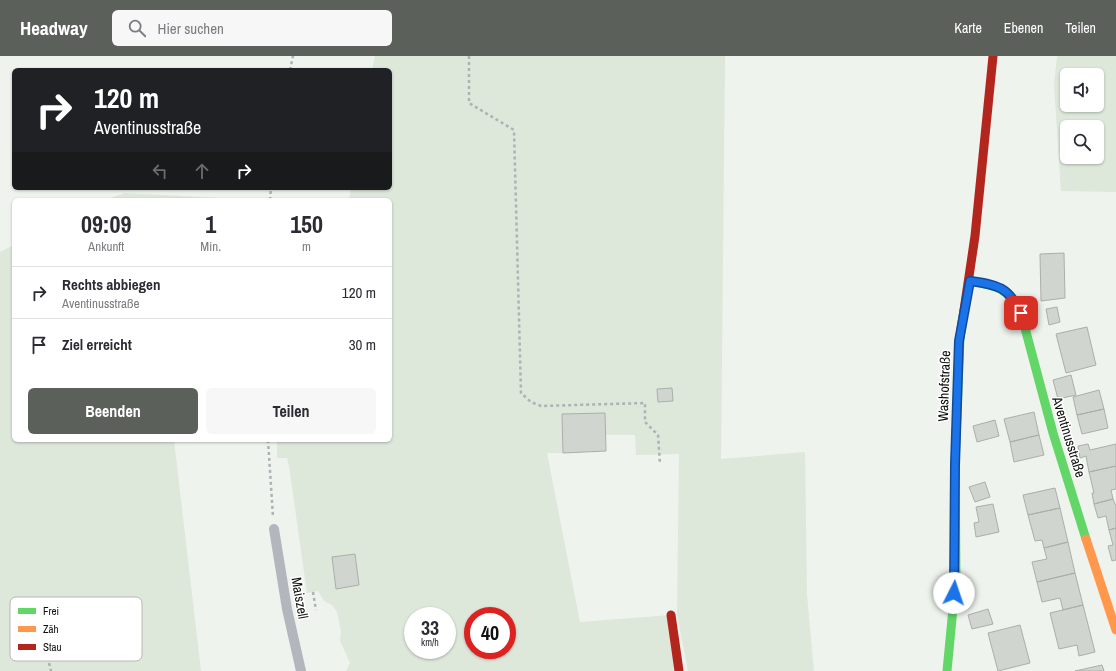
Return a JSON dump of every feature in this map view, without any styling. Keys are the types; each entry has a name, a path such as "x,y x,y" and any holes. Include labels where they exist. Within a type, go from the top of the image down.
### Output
{"street":[{"name":"Washofstraße","path":"948,671 956,577 955,465 959,341 970,281 993,56"},
{"name":"Aventinusstraße","path":"970,281 990,284 1003,288 1016,303 1021,313 1039,385 1064,470 1116,630"},
{"path":"671,615 679,671"}],"lane":[{"name":"Maiszell","path":"274,529 287,609 301,671"}],"path":[{"path":"290,68 293,56"},
{"path":"469,56 469,103 514,130 521,393 532,402 541,406 645,403 645,422 658,436 660,464"},
{"path":"268,442 274,529"},
{"path":"313,592 316,610"},
{"path":"48,661 51,671"}],"shaded area":[{"path":"375,56 725,56 721,459 805,452 807,594 814,671 688,671 677,615 679,454 636,455 635,435 606,435 605,413 562,414 563,453 547,453 580,622 671,615 679,671 346,671 350,663 340,641 341,631 337,612 332,605 324,601 318,591 307,593 289,466 287,458 277,458 277,442 392,442 392,198 349,198 351,190 392,190 392,68 372,68"},
{"path":"1057,56 1116,56 1116,192 1061,191 1054,85"},
{"path":"125,193 219,198 111,198"},
{"path":"12,246 12,442 174,442 201,671 0,671 0,252"}],"building":[{"path":"1064,253 1065,298 1041,301 1040,254"},
{"path":"1057,307 1060,322 1049,325 1046,309"},
{"path":"1087,327 1096,365 1066,373 1056,334"},
{"path":"1071,375 1076,395 1058,399 1053,380"},
{"path":"672,388 673,401 658,402 657,389"},
{"path":"1099,390 1104,409 1077,415 1073,397"},
{"path":"1104,409 1108,428 1082,434 1077,415"},
{"path":"1034,412 1039,435 1010,442 1004,419"},
{"path":"605,413 606,451 563,453 562,414"},
{"path":"995,420 999,436 977,442 973,426"},
{"path":"1039,435 1044,455 1014,462 1010,442"},
{"path":"1088,444 1090,450 1116,444 1116,466 1089,472 1086,456 1080,458 1078,446"},
{"path":"1116,466 1116,489 1111,490 1113,499 1094,504 1092,493 1094,493 1089,472"},
{"path":"985,482 990,497 975,502 969,487"},
{"path":"1055,488 1060,508 1028,515 1023,495"},
{"path":"1113,499 1116,506 1116,528 1109,530 1106,516 1098,518 1094,504"},
{"path":"993,504 999,532 976,537 974,523 979,522 976,507"},
{"path":"1060,508 1068,542 1044,548 1042,540 1035,541 1028,515"},
{"path":"1116,528 1116,560 1112,561 1108,546 1113,545 1109,530"},
{"path":"1068,542 1075,573 1037,582 1032,562 1047,559 1044,548"},
{"path":"355,554 359,585 336,589 332,557"},
{"path":"1075,573 1083,605 1063,610 1060,598 1042,602 1037,582"},
{"path":"1083,605 1095,652 1079,656 1077,645 1059,649 1050,613"},
{"path":"988,609 993,624 972,629 968,615"},
{"path":"1020,625 1030,663 998,671 988,633"},
{"path":"1102,665 1104,671 1075,671"}],"traffic: fast":[{"path":"969,281 987,284 1000,289 1011,298 1021,313 1053,433 1086,539"},
{"path":"947,671 956,577 955,465 960,337"}],"traffic: slow":[{"path":"1086,539 1116,630"}],"traffic: jam":[{"path":"960,337 975,236 993,56"},
{"path":"671,615 679,671"}],"route":[{"path":"954,593 956,577 955,465 959,341 970,281 990,284 1003,288 1016,303 1021,313"}]}
